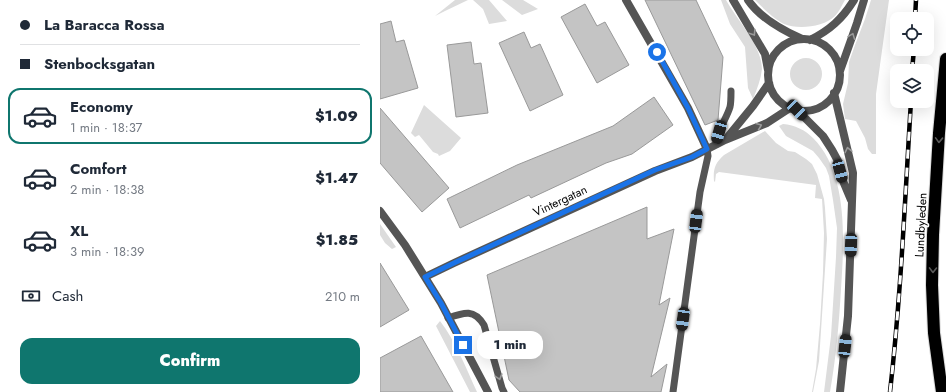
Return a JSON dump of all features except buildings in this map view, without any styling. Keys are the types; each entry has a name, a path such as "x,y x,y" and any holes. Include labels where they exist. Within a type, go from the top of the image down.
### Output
{"highway":[{"name":"Lundbyleden","path":"942,392 934,333 932,285 933,235 939,133 946,59"}],"street":[{"path":"626,0 688,108 707,149"},
{"path":"733,0 765,54 769,70 769,83 773,92 778,100 794,109 823,136 838,161 843,181 852,202"},
{"path":"748,0 752,7 770,22 788,33 821,44 830,51 837,60 840,72"},
{"path":"769,70 773,57 777,51 796,40 806,40 822,34 834,26 854,0"},
{"path":"794,109 803,111 816,109 826,103 834,93 864,0"},
{"name":"Vintergatan","path":"725,140 753,106 769,83"},
{"path":"834,93 853,173 848,316 840,392"},
{"name":"Vintergatan","path":"425,277 655,170 692,157 725,140 767,123 794,109"},
{"path":"380,210 394,228 441,303 488,392"}],"lane":[{"path":"717,144 722,125 730,106 731,91"},
{"path":"673,392 700,192 708,156 707,149"},
{"path":"448,318 459,314 472,313 479,317 484,325 504,392"}],"shaded area":[{"path":"455,0 468,0 435,16"},
{"path":"473,0 489,0 507,21 489,24 483,9"},
{"path":"502,0 523,0 538,9 522,15"},
{"path":"721,0 726,0 754,42 761,60 761,76 753,99 748,88 745,47 730,24"},
{"path":"755,0 845,0 830,20 818,25 796,27 780,22"},
{"path":"871,0 889,0 876,94 876,154 872,154 868,149 865,138 856,121 845,119 843,104 848,83 849,62"},
{"path":"803,58 809,58 819,65 822,74 821,80 815,87 809,90 803,90 793,83 790,77 790,71 797,61"},
{"path":"424,105 461,138 450,151 439,156 433,152 419,135 415,137 411,133"},
{"path":"783,124 800,128 813,138 825,153 833,170 842,209 842,270 837,341 830,392 824,392 831,336 837,228 829,176 826,168 813,151 786,136 779,126"},
{"path":"765,131 776,143 788,151 795,152 812,164 817,174 824,199 827,239 819,361 813,392 820,324 824,233 822,199 815,198 816,185 719,172 716,174 715,182 714,181 715,166 724,155"},
{"path":"380,224 396,247 392,249 385,243 380,235"},
{"path":"440,321 456,346 477,392 470,392 436,326"}],"railway":[{"path":"915,12 916,0"},
{"path":"913,56 913,64"},
{"path":"890,392 900,283 911,108"}],"route":[{"path":"463,345 441,303 425,277 655,170 692,157 707,149 688,108 657,52"}]}
